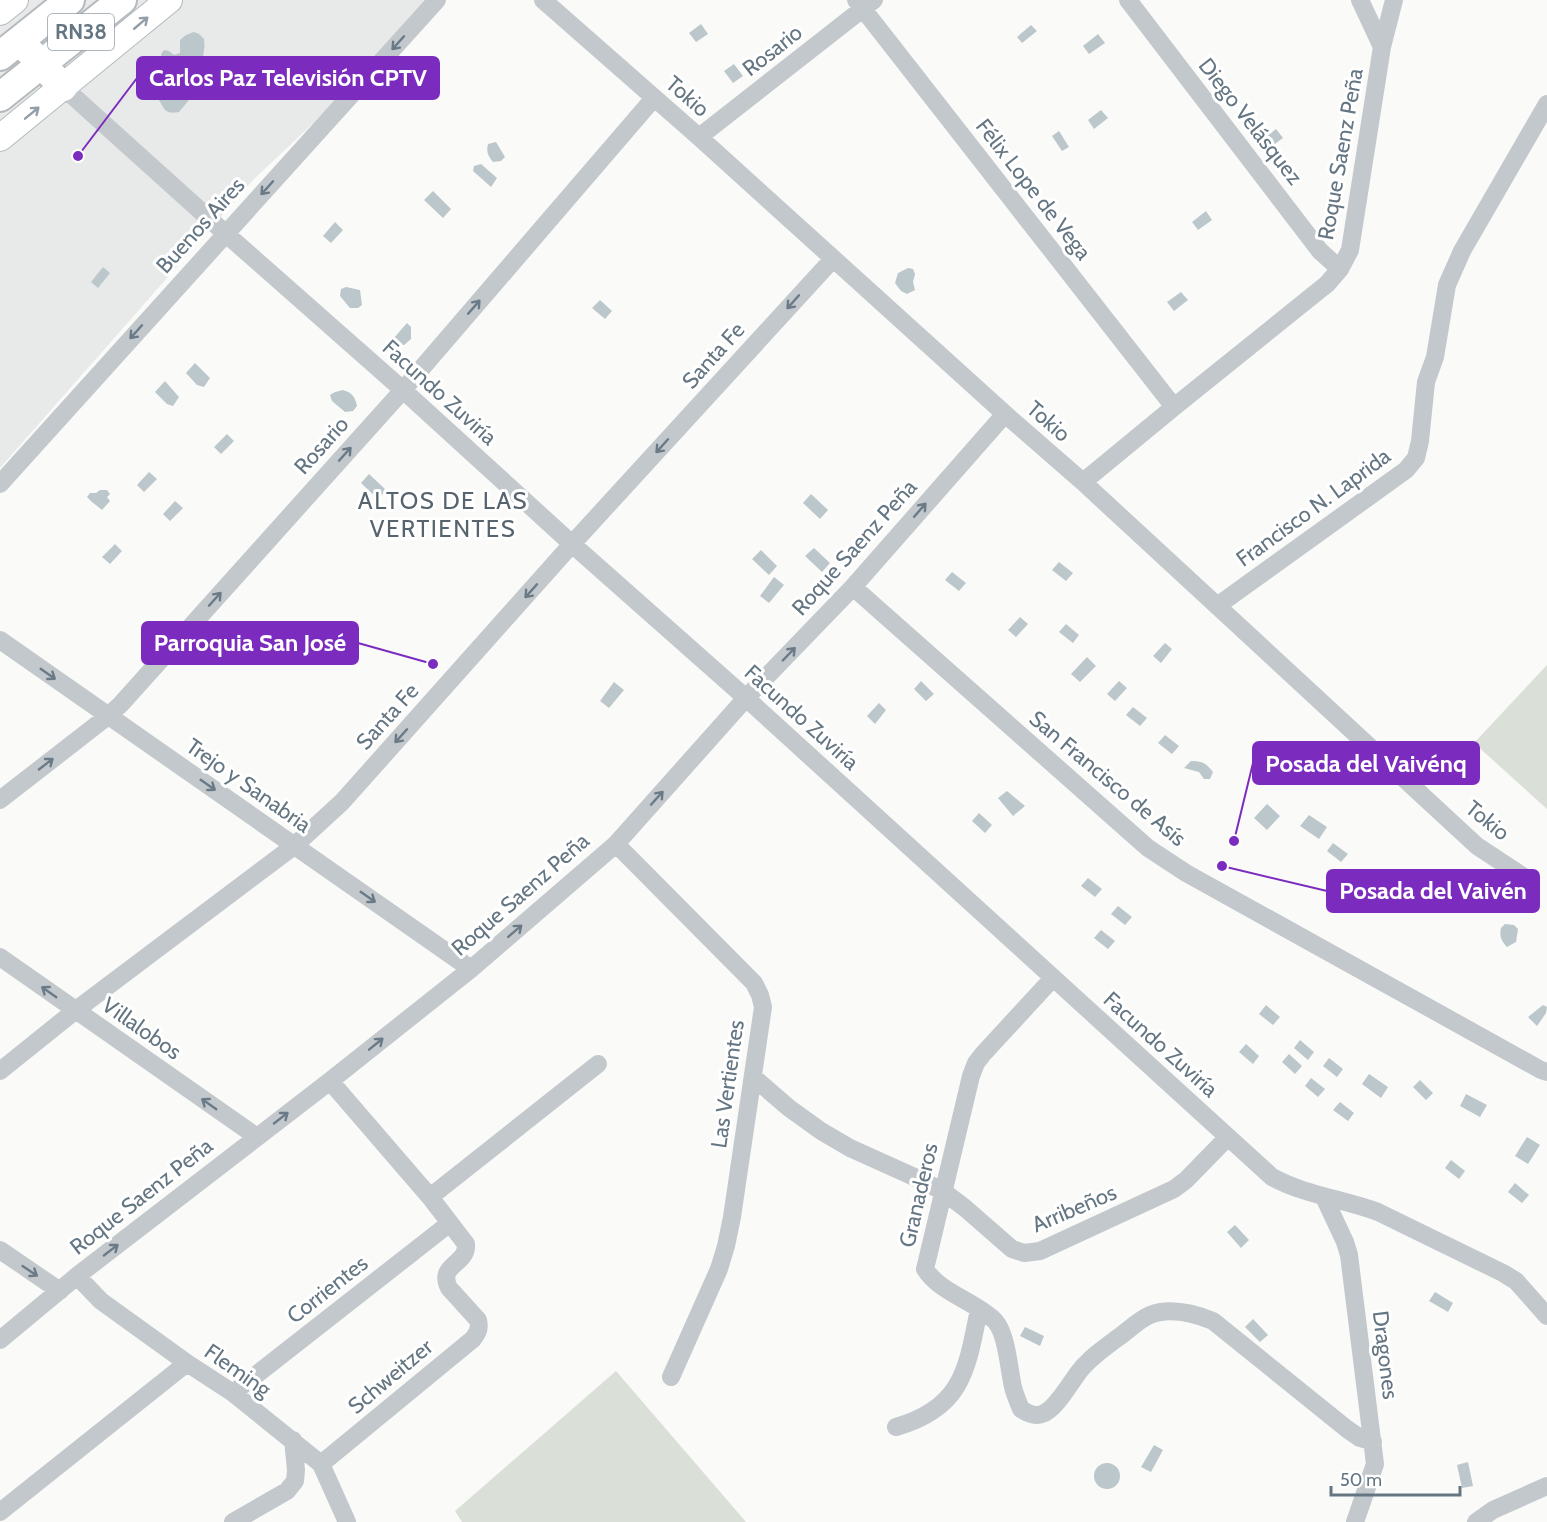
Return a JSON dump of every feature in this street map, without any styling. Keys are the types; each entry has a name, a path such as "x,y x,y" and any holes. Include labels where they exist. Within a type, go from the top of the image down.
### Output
{"main road":[{"path":"0,12 15,0"},
{"name":"RN38","path":"10,48 70,0"},
{"name":"RN38","path":"0,97 122,0"},
{"path":"0,138 169,0"},
{"path":"10,48 41,64 63,87"}],"street":[{"name":"Buenos Aires","path":"0,484 437,0"},
{"name":"Tokio","path":"543,0 1083,482 1477,846 1524,877"},
{"name":"Diego Velásquez","path":"1128,0 1320,251 1340,269"},
{"path":"1360,0 1382,47"},
{"name":"Roque Saenz Peña","path":"1083,482 1327,284 1340,269 1350,250 1382,47 1394,0"},
{"name":"Rosario","path":"699,137 864,3"},
{"name":"Félix Lope de Vega","path":"864,3 1174,407"},
{"name":"Facundo Zuviría","path":"63,87 746,698 1272,1177 1285,1185 1378,1212 1503,1273 1516,1281 1547,1316"},
{"name":"Rosario","path":"0,800 121,704 403,390 654,98"},
{"name":"Francisco N. Laprida","path":"1217,606 1406,470 1416,458 1426,382 1435,357 1447,285 1462,251 1547,104"},
{"name":"Santa Fe","path":"0,1071 76,1010 294,846 342,802 572,544 833,259"},
{"name":"Roque Saenz Peña","path":"0,1340 77,1276 471,969 616,843 746,698 853,588 1005,414"},
{"name":"San Francisco de Asís","path":"853,588 1163,859 1530,1065 1547,1072"},
{"name":"Trejo y Sanabria","path":"0,640 471,969"},
{"name":"Las Vertientes","path":"616,843 754,983 763,1007 726,1246 719,1269 671,1377"},
{"name":"Villalobos","path":"0,957 257,1137"},
{"name":"Granaderos","path":"1053,978 976,1063 925,1269 931,1279 979,1308 996,1322 1002,1334 1013,1387 1021,1409 1029,1414 1040,1416 1049,1411 1092,1357 1148,1316 1161,1312 1177,1312 1194,1314 1213,1321 1347,1429 1360,1438 1373,1442"},
{"path":"430,1197 598,1064"},
{"name":"Arribeños","path":"753,1077 789,1108 821,1131 850,1148 944,1192 1012,1249 1024,1253 1040,1251 1174,1189 1186,1180 1228,1137"},
{"path":"330,1081 450,1223"},
{"name":"Dragones","path":"1324,1197 1349,1255 1373,1442 1374,1471 1355,1522"},
{"name":"Schweitzer","path":"321,1464 478,1333 480,1327 478,1320 446,1282 449,1268 467,1251 466,1244 450,1223"},
{"name":"Corrientes","path":"233,1393 450,1223"},
{"path":"0,1250 60,1291"},
{"name":"Fleming","path":"77,1276 101,1301 233,1393 321,1464 347,1522"},
{"path":"896,1427 930,1414 951,1395 963,1377 979,1308"},
{"path":"0,1512 187,1363"},
{"path":"233,1522 287,1491 295,1481 293,1440"},
{"path":"1476,1522 1492,1510 1547,1486"}],"shaded area":[{"path":"0,0 444,0 254,179 0,468"},
{"path":"701,24 708,34 696,42 689,33"},
{"path":"1031,25 1037,31 1022,43 1017,37"},
{"path":"194,32 204,39 202,64 210,77 209,89 193,95 179,112 166,111 156,97 142,91 139,86 139,76 146,71 158,71 163,66 161,54 164,50 174,55 180,53 180,40"},
{"path":"1098,34 1105,43 1089,54 1083,46"},
{"path":"734,64 743,76 733,83 724,71"},
{"path":"1101,110 1108,118 1094,129 1088,120"},
{"path":"1276,129 1283,138 1268,149 1261,141"},
{"path":"1059,131 1069,147 1062,151 1052,136"},
{"path":"496,142 505,157 501,161 493,162 487,147 488,144"},
{"path":"481,164 497,178 491,187 473,171 474,166"},
{"path":"433,191 451,209 443,218 424,200"},
{"path":"1206,211 1212,220 1198,230 1192,222"},
{"path":"335,222 343,230 331,243 323,236"},
{"path":"103,267 110,273 98,288 91,282"},
{"path":"908,268 913,269 915,274 913,282 915,290 907,294 901,291 895,283 898,273"},
{"path":"346,287 360,290 362,305 358,308 350,308 340,296 341,289"},
{"path":"1181,292 1188,300 1174,311 1167,302"},
{"path":"600,300 612,311 605,319 592,308"},
{"path":"407,323 411,327 411,339 404,345 398,345 393,339"},
{"path":"195,363 210,378 204,387 197,385 186,373"},
{"path":"165,381 179,397 173,406 167,404 155,392"},
{"path":"343,390 354,397 357,406 353,411 345,412 332,401 330,395"},
{"path":"227,434 234,441 221,454 214,447"},
{"path":"149,472 157,479 144,492 137,485"},
{"path":"369,474 386,490 378,499 361,483"},
{"path":"107,490 110,494 107,497 110,501 102,510 87,497 90,493"},
{"path":"811,494 828,510 820,519 803,503"},
{"path":"175,501 183,508 170,521 163,514"},
{"path":"115,544 122,551 110,564 102,557"},
{"path":"814,548 830,563 822,572 805,556"},
{"path":"761,550 777,566 769,575 752,559"},
{"path":"1059,562 1073,573 1066,581 1052,570"},
{"path":"952,572 966,583 959,591 945,580"},
{"path":"774,577 784,585 769,603 760,596"},
{"path":"1020,617 1028,624 1016,637 1008,630"},
{"path":"1066,624 1079,635 1073,643 1059,632"},
{"path":"1165,643 1172,649 1161,663 1153,656"},
{"path":"1087,657 1096,666 1080,682 1071,674"},
{"path":"1547,665 1547,809 1474,743"},
{"path":"921,681 934,694 926,701 914,689"},
{"path":"1119,681 1127,688 1115,701 1107,694"},
{"path":"614,682 624,690 609,708 600,701"},
{"path":"879,703 886,710 875,724 867,716"},
{"path":"1133,707 1147,718 1140,726 1126,715"},
{"path":"1165,735 1179,746 1172,754 1158,743"},
{"path":"1191,761 1201,762 1208,766 1213,772 1210,779 1204,779 1199,772 1184,768"},
{"path":"1007,791 1025,806 1013,816 998,798"},
{"path":"1267,804 1280,816 1267,830 1254,818"},
{"path":"979,813 992,825 985,833 972,821"},
{"path":"1309,815 1327,827 1319,839 1300,826"},
{"path":"1333,843 1348,854 1341,862 1327,851"},
{"path":"1088,878 1102,889 1095,897 1081,886"},
{"path":"1118,906 1132,917 1125,925 1111,914"},
{"path":"1505,924 1514,925 1518,929 1516,942 1507,947 1500,934"},
{"path":"1101,930 1115,941 1108,949 1094,938"},
{"path":"1266,1005 1280,1017 1273,1025 1259,1014"},
{"path":"1543,1005 1547,1007 1546,1013 1537,1026 1528,1017"},
{"path":"1300,1040 1314,1052 1308,1060 1294,1048"},
{"path":"1246,1044 1259,1056 1253,1064 1239,1052"},
{"path":"1289,1054 1302,1066 1295,1074 1282,1062"},
{"path":"1329,1058 1343,1069 1337,1077 1323,1066"},
{"path":"1369,1074 1388,1087 1381,1098 1362,1084"},
{"path":"1311,1078 1325,1089 1318,1097 1305,1086"},
{"path":"1420,1080 1433,1093 1426,1100 1413,1087"},
{"path":"1466,1094 1487,1105 1480,1117 1460,1106"},
{"path":"1340,1102 1354,1113 1348,1121 1333,1110"},
{"path":"1527,1137 1540,1145 1528,1164 1515,1156"},
{"path":"1451,1160 1465,1171 1459,1179 1445,1168"},
{"path":"1515,1183 1529,1195 1522,1203 1508,1192"},
{"path":"1235,1225 1249,1240 1241,1248 1227,1232"},
{"path":"1435,1292 1453,1303 1448,1312 1429,1301"},
{"path":"1253,1319 1268,1335 1260,1342 1245,1327"},
{"path":"1025,1327 1044,1336 1040,1346 1020,1336"},
{"path":"616,1371 746,1522 462,1522 455,1511"},
{"path":"1154,1445 1163,1450 1151,1472 1141,1467"},
{"path":"1468,1462 1473,1486 1462,1488 1457,1465"},
{"path":"1107,1463 1116,1467 1120,1476 1116,1485 1107,1489 1098,1485 1094,1476 1098,1467"}],"place":[{"name":"Carlos Paz Televisión CPTV","path":"78,156"},
{"name":"Parroquia San José","path":"433,664"},
{"name":"Posada del Vaivénq","path":"1234,841"},
{"name":"Posada del Vaivén","path":"1222,866"}],"district":[{"name":"ALTOS DE LAS VERTIENTES","path":"443,515"}]}
